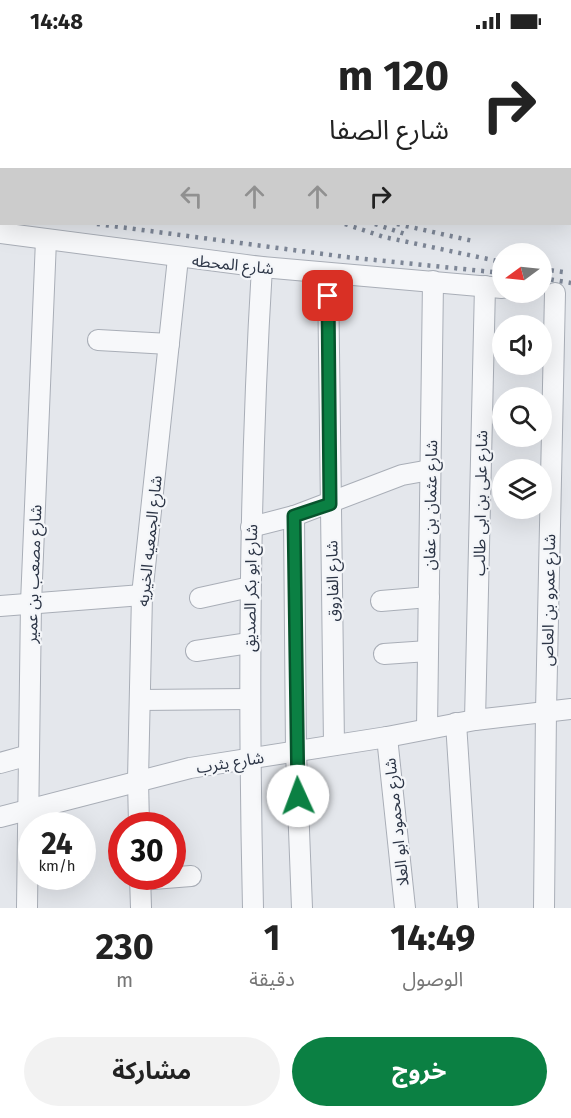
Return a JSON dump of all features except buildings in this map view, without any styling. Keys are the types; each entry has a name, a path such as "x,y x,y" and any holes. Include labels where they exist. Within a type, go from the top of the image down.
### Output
{"street":[{"name":"شارع المحطه","path":"0,233 178,258 492,287"},
{"name":"شارع مصعب بن عمير","path":"27,908 31,603 46,240"},
{"name":"شارع الجمعيه الخيريه","path":"139,812 142,595 178,258"},
{"name":"شارع ابو بكر الصديق","path":"253,908 249,643 256,369 262,267"},
{"name":"شارع الفاروق","path":"328,273 334,745"},
{"name":"شارع عثمان بن عفان","path":"427,729 433,281"},
{"name":"شارع عمرو بن العاص","path":"544,908 546,711 556,293"},
{"name":"شارع على بن ابى طالب","path":"468,908 466,722 493,303"},
{"path":"98,340 169,344"},
{"path":"251,527 330,504 402,476 430,470"},
{"path":"294,516 296,752 302,908"},
{"path":"200,598 250,587"},
{"path":"0,606 142,595"},
{"path":"381,601 429,597"},
{"path":"196,651 249,643"},
{"path":"384,654 428,651"},
{"path":"140,700 249,699"},
{"name":"شارع يثرب","path":"0,817 138,780 249,758 466,722 571,709"},
{"name":"شارع محمود ابو العلا","path":"387,736 405,908"},
{"path":"0,763 29,755"},
{"path":"186,876 190,876"},
{"path":"140,890 141,908"}],"railway":[{"path":"105,225 346,257 492,272"},
{"path":"348,225 384,237 492,260"},
{"path":"378,225 408,235"},
{"path":"401,225 473,241"},
{"path":"552,270 563,272"},
{"path":"552,280 571,283"}],"route":[{"path":"298,796 294,516 330,504 328,296"}]}
